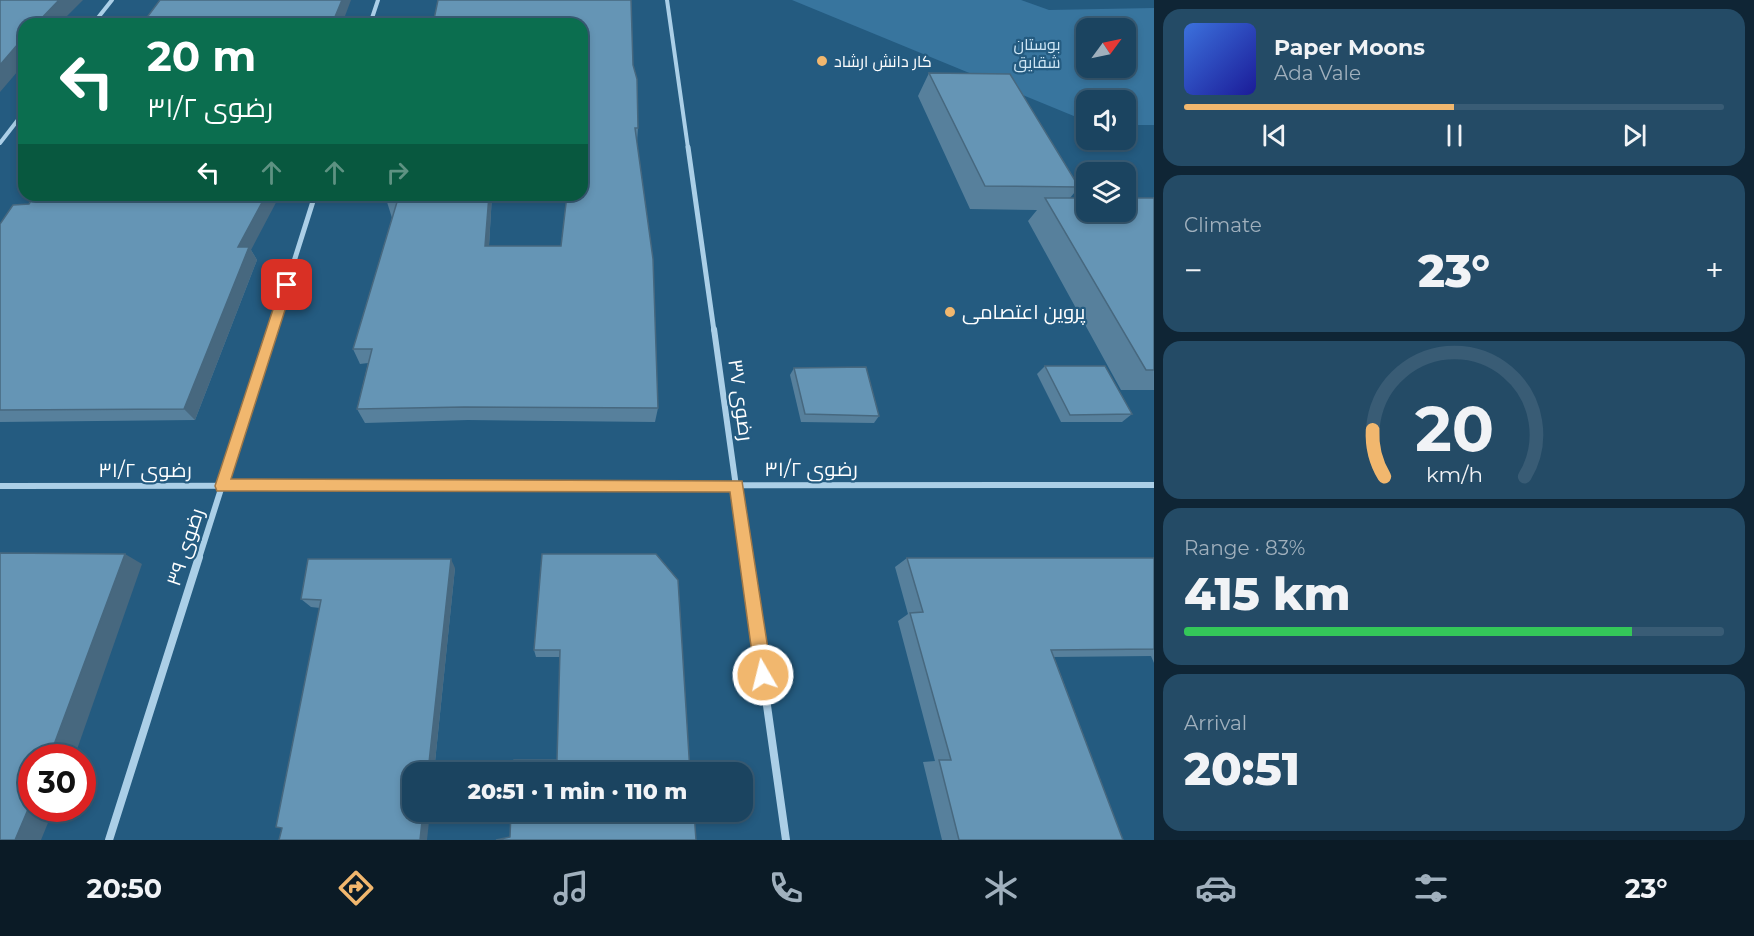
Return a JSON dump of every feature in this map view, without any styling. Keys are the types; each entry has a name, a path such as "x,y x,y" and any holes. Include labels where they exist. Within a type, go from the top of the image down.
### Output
{"street":[{"path":"98,18 112,0"},
{"path":"372,18 378,0"},
{"name":"رضوی ۳۷","path":"667,0 786,840"},
{"path":"0,143 18,120"},
{"name":"رضوی ۳۹","path":"109,840 313,201"},
{"name":"رضوی ۳۱/۲","path":"0,486 1154,485"}],"green space":[{"name":"بوستان شقایق","path":"792,0 1021,0 1049,10 1154,8 1154,125 1136,125 1136,90 1076,90 1076,117"}],"building":[{"path":"0,0 59,0 42,18 18,18 18,44 0,65"},
{"path":"160,0 342,0 334,18 146,18"},
{"path":"438,0 631,0 633,65 637,79 638,128 635,128 653,259 658,408 357,409 372,349 353,349 397,202 387,201 489,201 485,246 561,246 566,201 588,201 588,18 434,18"},
{"path":"929,73 1010,74 1076,182 1076,187 985,186"},
{"path":"1045,198 1076,198 1076,222 1136,222 1136,198 1154,198 1154,370 1146,370"},
{"path":"31,201 263,201 238,247 249,247 184,409 0,410 0,224 13,205 29,204"},
{"path":"1045,366 1105,366 1132,414 1070,415"},
{"path":"866,367 879,416 805,414 794,368"},
{"path":"0,553 125,554 54,744 18,744 18,822 23,822 15,840 0,840"},
{"path":"542,554 656,554 678,580 689,762 514,762 514,760 557,760 560,650 534,650"},
{"path":"907,558 1154,558 1154,649 1051,650 1123,840 959,840 939,760 951,760 910,613 923,612"},
{"path":"308,559 451,559 429,762 402,762 402,822 422,822 420,840 279,840 282,828 276,827 321,600 301,599"},
{"path":"511,822 695,822 696,840 496,840 510,837"}],"place":[{"name":"کار دانش ارشاد","path":"822,61"},
{"name":"پروین اعتصامی","path":"950,312"}],"route":[{"path":"287,285 222,486 737,486 763,675"}]}
